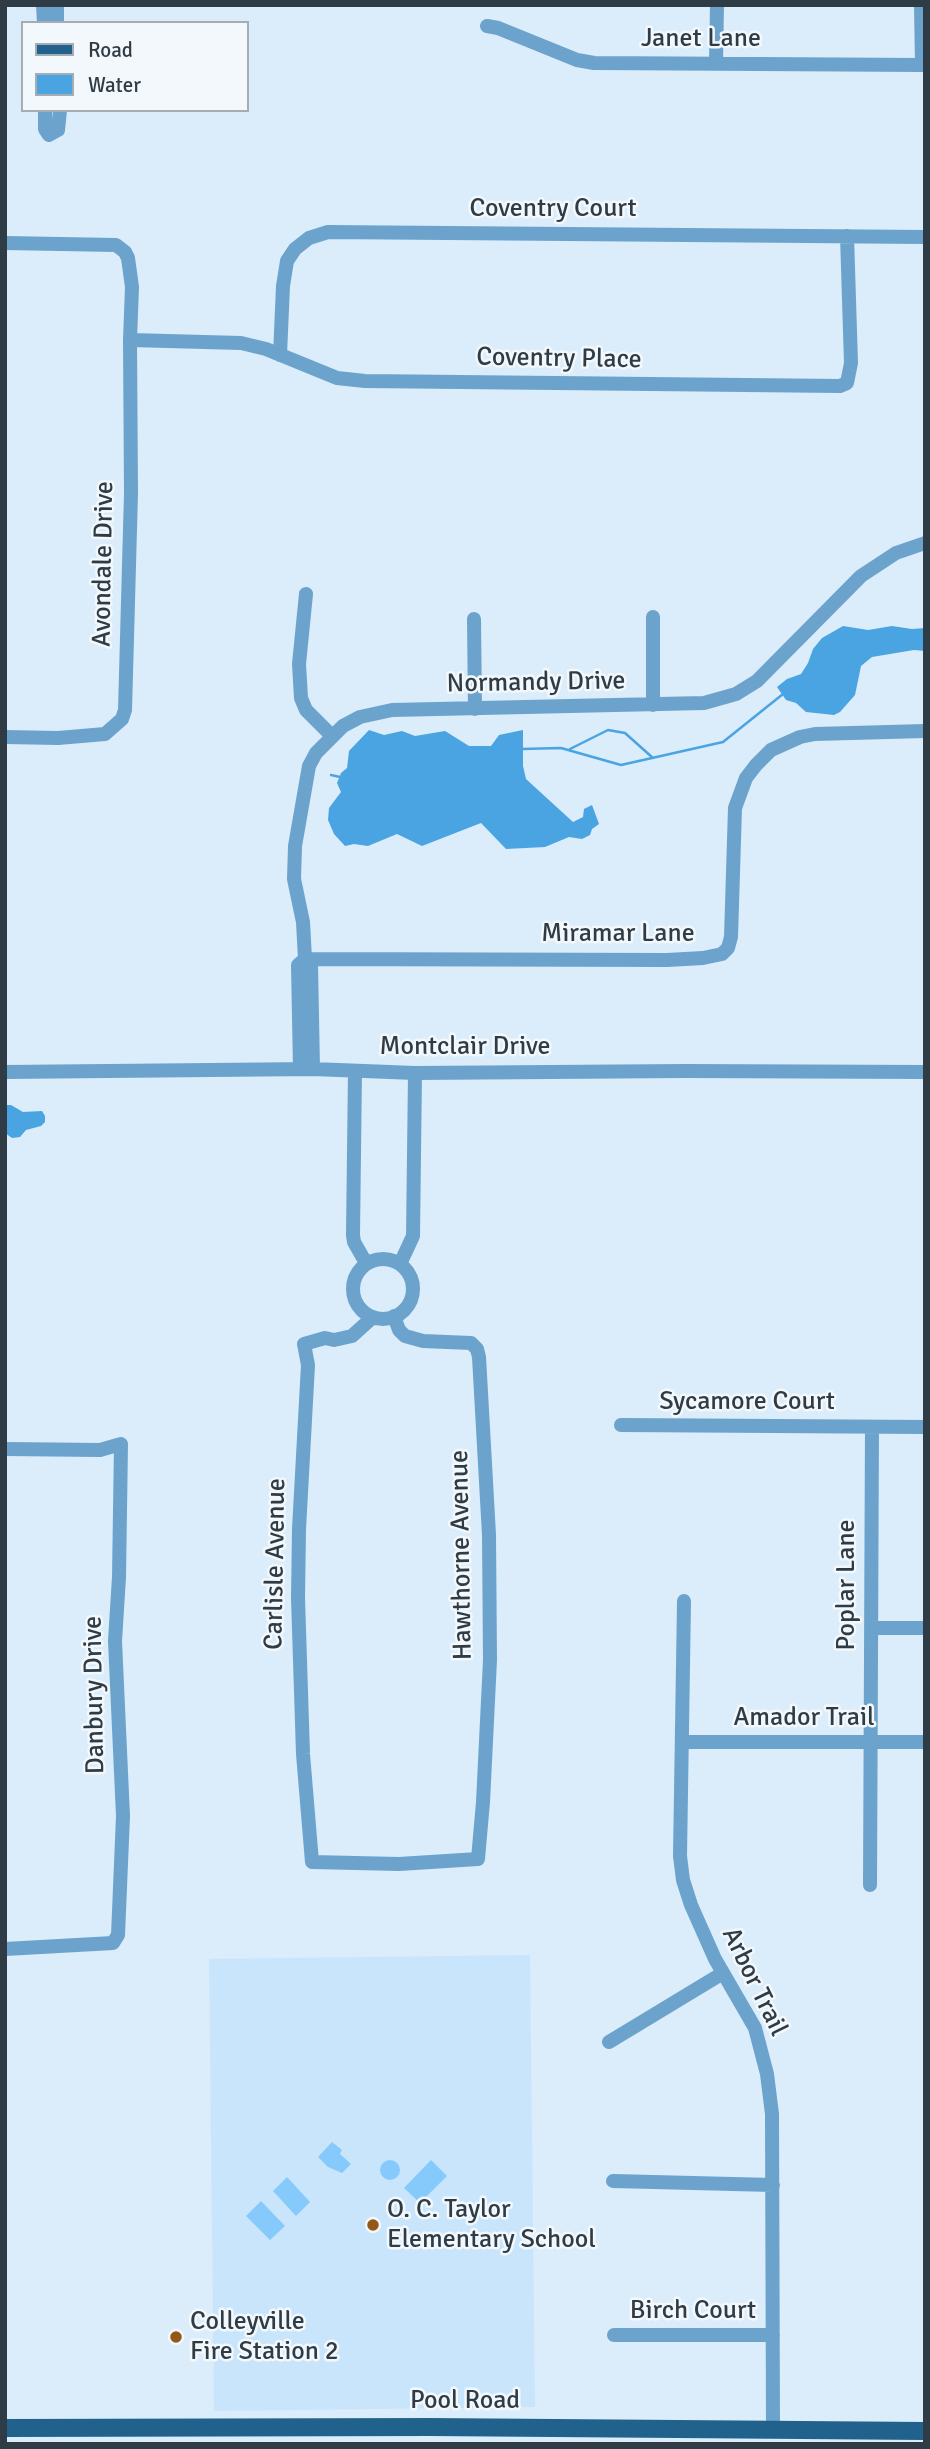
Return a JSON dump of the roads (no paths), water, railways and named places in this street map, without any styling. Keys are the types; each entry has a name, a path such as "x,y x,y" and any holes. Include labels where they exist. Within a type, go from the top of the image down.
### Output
{"main road":[{"name":"Pool Road","path":"5,2428 773,2429 862,2438 925,2431"}],"street":[{"path":"716,63 717,5"},
{"name":"Janet Lane","path":"487,26 586,62 922,65 921,5"},
{"path":"45,112 45,129 49,135 58,131 61,112"},
{"name":"Coventry Court","path":"280,355 283,286 288,261 295,249 309,238 327,232 925,237"},
{"name":"Coventry Place","path":"130,340 241,342 337,378 365,381 840,386 847,383 851,363 847,236"},
{"name":"Avondale Drive","path":"5,243 116,246 125,252 132,287 131,493 125,710 122,719 105,734 58,738 5,737"},
{"name":"Normandy Drive","path":"306,1069 298,964 308,962 294,879 295,846 309,766 316,753 343,726 377,712 704,703 736,694 757,681 862,576 896,553 925,543"},
{"path":"306,594 299,664 301,698 306,710 332,736"},
{"path":"653,617 653,705"},
{"path":"474,619 475,709"},
{"name":"Miramar Lane","path":"308,962 667,960 718,956 728,948 732,937 735,808 746,778 756,765 771,750 800,737 815,734 925,732"},
{"name":"Montclair Drive","path":"5,1072 306,1069 415,1073 925,1072"},
{"path":"355,1071 353,1235 366,1263"},
{"path":"400,1264 412,1236 415,1073"},
{"path":"383,1259 400,1264 411,1279 412,1292 404,1309 394,1316 373,1317 358,1306 353,1287 354,1278 366,1263 383,1259"},
{"name":"Hawthorne Avenue","path":"312,1862 399,1864 478,1859 484,1802 490,1660 489,1535 479,1357 477,1349 471,1343 423,1341 405,1336 399,1330 394,1316"},
{"name":"Carlisle Avenue","path":"312,1862 303,1754 298,1612 299,1530 308,1365 304,1344 325,1338 334,1340 352,1336 373,1317"},
{"name":"Sycamore Court","path":"621,1425 925,1427"},
{"name":"Poplar Lane","path":"870,1885 872,1427"},
{"name":"Danbury Drive","path":"5,1450 100,1450 121,1444 115,1641 123,1816 118,1935 113,1942 5,1949"},
{"name":"Arbor Trail","path":"684,1601 680,1856 683,1880 691,1905 723,1973 755,2028 761,2047 772,2114 773,2429"},
{"path":"872,1628 925,1628"},
{"name":"Amador Trail","path":"683,1742 925,1742"},
{"path":"609,2042 723,1973"},
{"path":"613,2181 772,2185"},
{"name":"Birch Court","path":"614,2335 773,2335"}],"water":[{"path":"843,626 868,630 892,626 925,628 925,651 914,650 872,657 861,666 855,695 840,712 834,715 806,712 796,703 786,700 777,687 787,679 801,674 813,649 822,638"},
{"path":"369,730 384,735 402,731 415,736 445,731 469,746 491,746 499,735 523,730 523,766 526,779 573,822 583,817 584,809 592,805 599,824 592,829 590,835 582,839 569,837 545,847 506,849 481,823 422,846 397,834 368,846 345,846 334,834 328,820 329,808 341,792 337,783 341,773 347,768 349,751"},
{"path":"5,1105 11,1105 23,1112 42,1111 45,1122 41,1126 26,1130 20,1137 12,1138 5,1133"}],"waterway":[{"path":"521,749 561,748 621,765 723,742 783,694"},
{"path":"570,749 608,730 625,733 653,758"},
{"path":"331,775 340,777"}],"place":[{"name":"O. C. Taylor Elementary School","path":"373,2225"},
{"name":"Colleyville Fire Station 2","path":"176,2337"}]}
